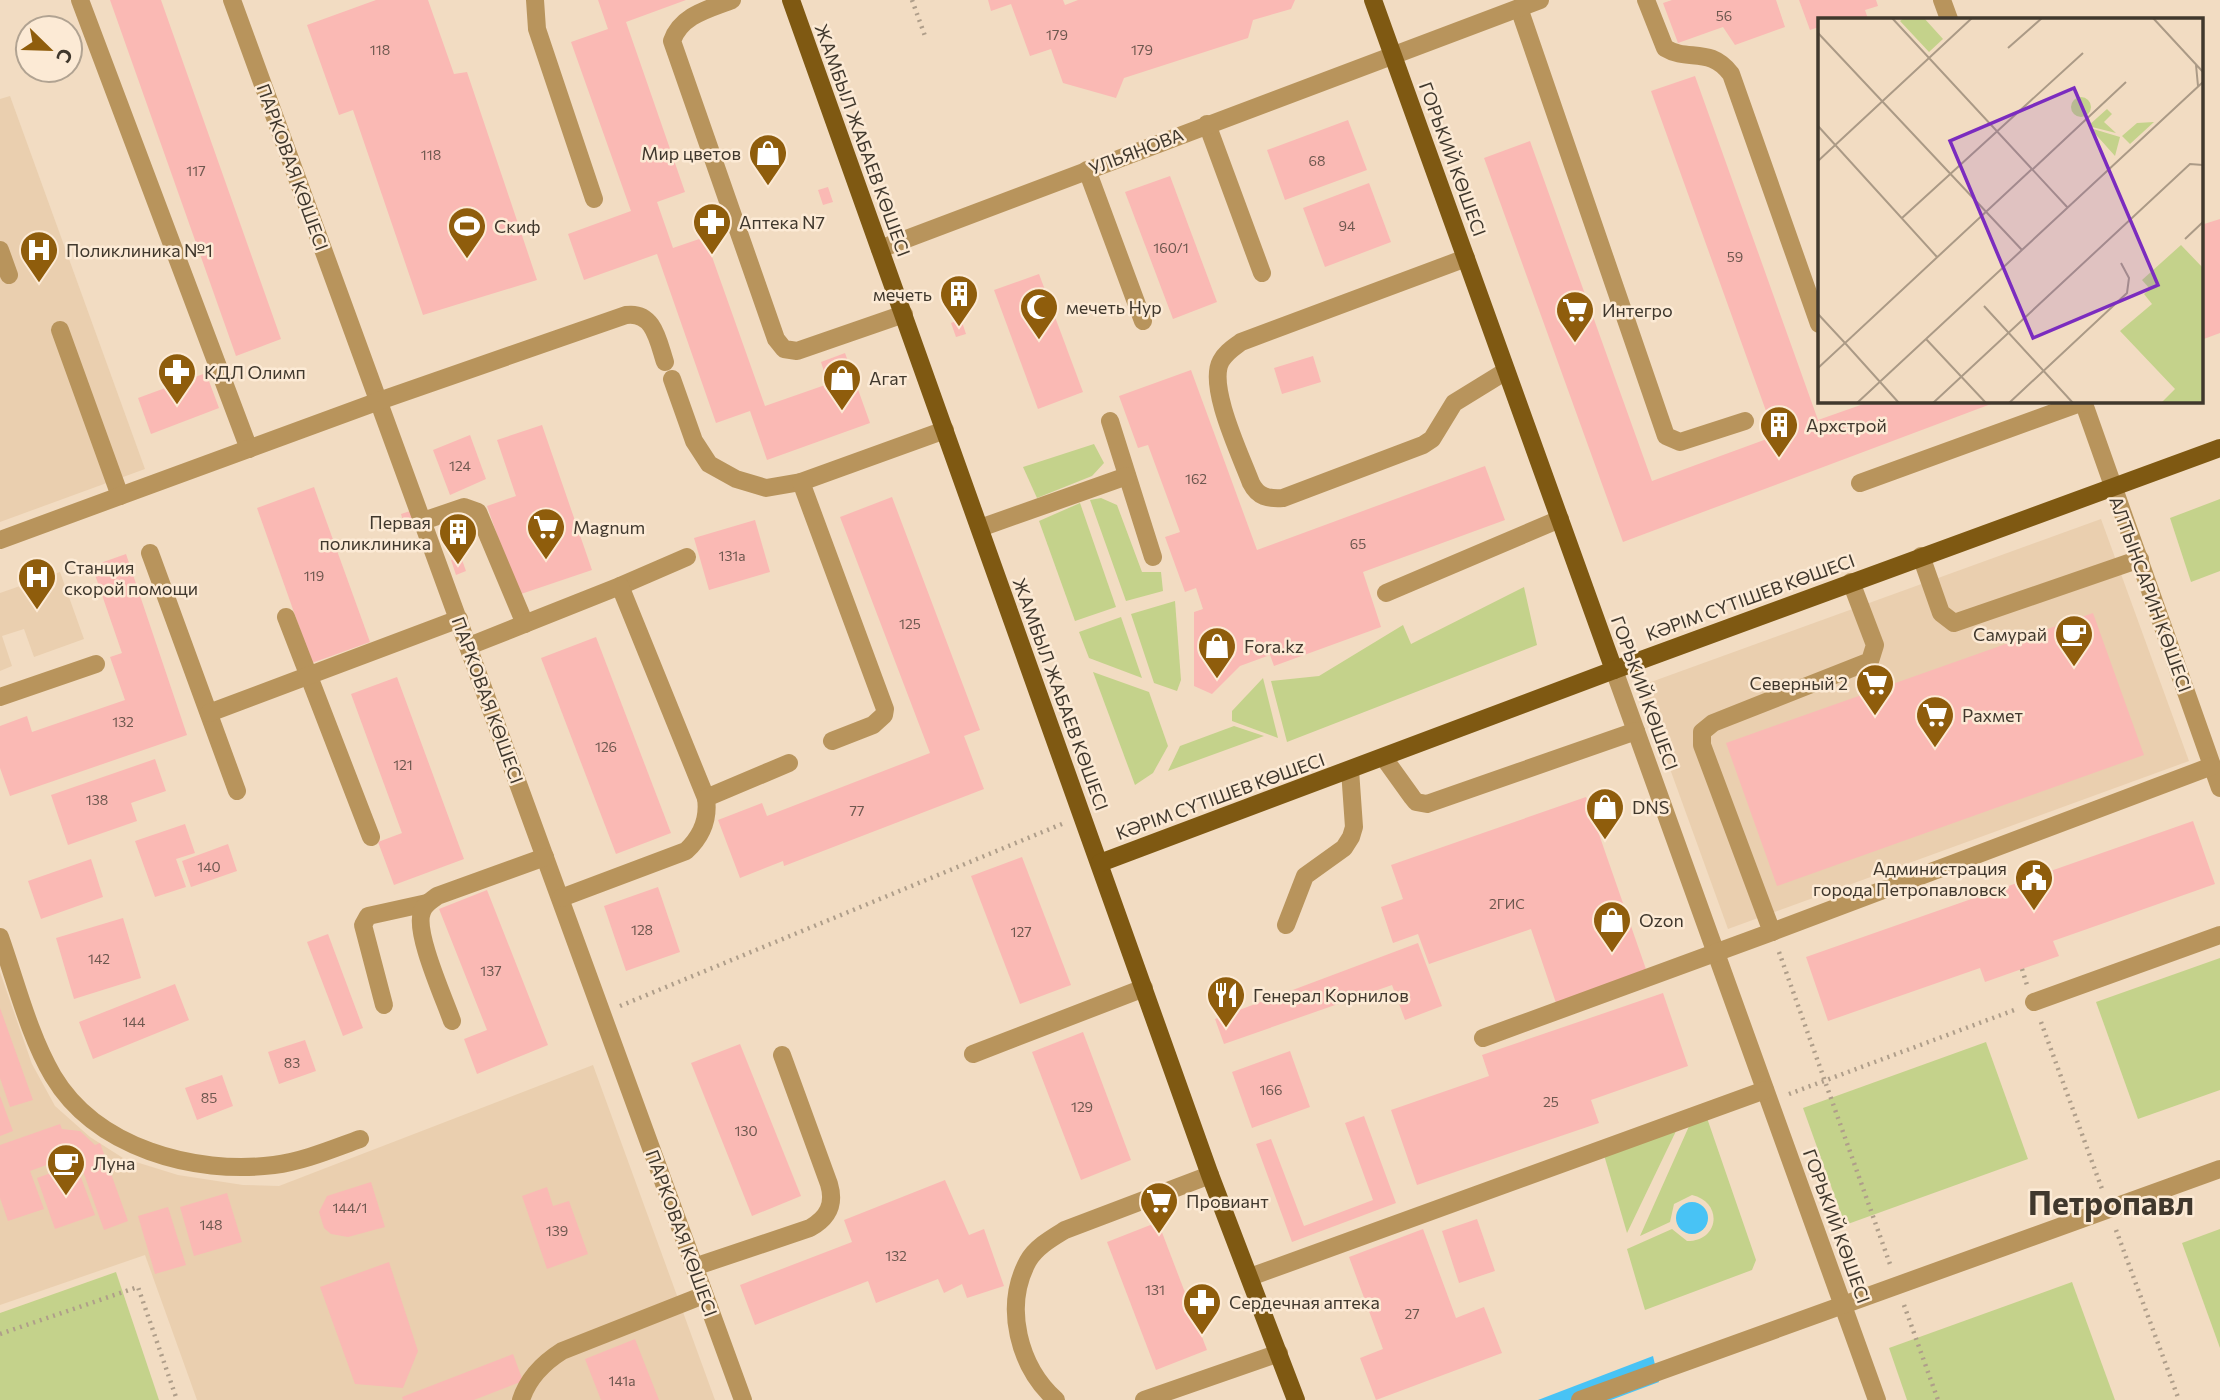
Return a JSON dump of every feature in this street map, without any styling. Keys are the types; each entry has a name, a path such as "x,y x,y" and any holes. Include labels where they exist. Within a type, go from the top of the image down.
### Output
{"main road":[{"name":"ЖАМБЫЛ ЖАБАЕВ КӨШЕСІ","path":"791,0 1210,1175 1296,1400"},
{"name":"ГОРЬКИЙ КӨШЕСІ","path":"1373,0 1614,670"},
{"name":"КӘРІМ СҮТІШЕВ КӨШЕСІ","path":"1100,863 1851,582 2220,448"}],"street":[{"path":"80,0 250,449"},
{"name":"ПАРКОВАЯ КӨШЕСІ","path":"232,0 743,1400"},
{"path":"535,0 537,29 594,199"},
{"path":"732,0 693,16 676,31 672,41 776,339 784,349 797,351 904,314"},
{"name":"УЛЬЯНОВА","path":"880,249 1540,0"},
{"path":"1646,0 1665,48 1676,53 1710,57 1731,74 1818,321"},
{"path":"1519,8 1666,436 1679,442 1745,421"},
{"path":"1208,124 1262,273"},
{"path":"1087,170 1143,321"},
{"path":"0,250 9,275"},
{"path":"1466,258 1241,342 1229,350 1219,363 1219,394 1255,492 1264,497 1283,498 1423,445 1432,439 1454,403 1506,372"},
{"path":"0,540 379,401 631,314 650,322 665,362"},
{"path":"60,330 120,496"},
{"path":"672,379 694,441 709,464 736,479 766,488 801,482 945,430"},
{"path":"1860,484 2080,402"},
{"name":"АЛТЫНСАРИН КӨШЕСІ","path":"2083,402 2220,788"},
{"path":"1110,421 1153,556"},
{"path":"980,528 1127,476"},
{"path":"801,482 885,709 884,715 873,725 832,741"},
{"path":"423,522 469,506 478,512 525,624"},
{"path":"1386,593 1560,519"},
{"path":"150,553 237,791"},
{"path":"469,646 620,586 687,556"},
{"path":"1922,556 1941,613 1954,623 2140,559"},
{"path":"1772,932 1702,745 1702,732 1713,723 1870,661 1875,645 1851,582"},
{"path":"561,898 686,851 696,842 706,818 706,797 620,586"},
{"path":"286,617 371,837"},
{"path":"209,713 459,619"},
{"path":"0,697 96,664"},
{"name":"ГОРЬКИЙ КӨШЕСІ","path":"1614,670 1877,1400"},
{"path":"1384,758 1416,802 1427,804 1636,731"},
{"path":"706,797 789,763"},
{"path":"1483,1038 2212,766"},
{"path":"1286,925 1305,876 1344,848 1351,837 1354,827 1350,770"},
{"path":"384,1005 363,925 368,916 427,903 437,896 545,858"},
{"path":"427,903 420,923 452,1021"},
{"path":"2034,1002 2220,935"},
{"path":"0,937 53,1076 78,1110 115,1136 179,1159 247,1166 292,1162 360,1139"},
{"path":"973,1054 1144,988"},
{"path":"694,1267 810,1228 818,1223 830,1208 832,1200 829,1184 782,1055"},
{"path":"1251,1277 1767,1095"},
{"path":"1580,1400 2220,1169"},
{"path":"1056,1400 1040,1385 1019,1336 1015,1309 1019,1283 1029,1259 1046,1241 1065,1230 1210,1175"},
{"path":"521,1400 532,1376 545,1362 562,1351 704,1295"},
{"path":"1144,1400 1279,1353"}],"path":[{"path":"912,0 925,36"},
{"path":"603,1013 1082,815"},
{"path":"1772,932 1938,1400"},
{"path":"2022,969 2179,1400"},
{"path":"1767,1095 1825,1080 2034,1002"},
{"path":"0,1334 138,1287 177,1400"}],"shaded area":[{"name":"Поликлиника №1","path":"10,96 145,469 0,522 0,99"},
{"path":"2101,519 2189,761 1728,929 1640,686"},
{"name":"Станция скорой помощи","path":"60,572 84,639 34,657 24,629 2,636 12,666 0,671 0,593"},
{"path":"0,972 32,1064 55,1106 90,1137 123,1158 178,1175 243,1185 279,1186 593,1065 715,1400 197,1400 145,1255 0,1305"}],"green space":[{"path":"1094,444 1104,463 1092,476 1037,498 1023,467"},
{"path":"1101,498 1117,505 1142,572 1161,572 1163,591 1126,601 1090,500"},
{"path":"2220,499 2220,571 2191,582 2170,518"},
{"path":"1080,503 1116,607 1075,621 1039,521"},
{"path":"1524,587 1537,645 1287,742 1271,681 1319,676 1403,625 1411,644"},
{"path":"1175,601 1181,680 1177,691 1154,683 1131,614"},
{"path":"1121,617 1142,678 1089,658 1079,632"},
{"path":"1093,672 1149,692 1168,746 1153,773 1135,785"},
{"path":"1263,678 1278,738 1232,721 1232,711"},
{"path":"1234,726 1264,736 1168,771 1180,746"},
{"path":"2220,958 2220,1090 2138,1119 2096,1002"},
{"path":"1986,1042 2028,1159 1845,1225 1803,1108"},
{"path":"1707,1118 1756,1260 1752,1270 1645,1310 1627,1249 1672,1229 1687,1241 1698,1239 1706,1235 1714,1221 1709,1205 1692,1195 1674,1204 1670,1222 1640,1236 1690,1124"},
{"path":"1677,1129 1627,1233 1604,1155"},
{"path":"2220,1229 2220,1348 2182,1243"},
{"path":"116,1272 159,1400 0,1400 0,1313"},
{"path":"2072,1282 2115,1400 1907,1400 1889,1348"}],"water":[{"path":"1692,1202 1703,1207 1708,1218 1703,1229 1692,1234 1681,1229 1676,1218 1681,1207"},
{"path":"1653,1356 1659,1382 1611,1400 1538,1400"}],"building":[{"path":"110,0 161,0 281,339 236,356"},
{"path":"376,0 428,0 454,74 467,72 537,280 423,315 353,110 339,115 307,25"},
{"path":"598,0 686,0 626,22 685,192 657,202 673,248 705,237 765,406 828,384 821,362 845,353 870,423 767,460 750,411 716,423 657,254 584,280 568,234 631,211 571,42 608,29"},
{"path":"988,0 1063,0 1065,5 1078,0 1295,0 1291,9 1253,20 1248,38 1124,78 1116,98 1063,83 1051,49 1030,56 1011,4 991,11"},
{"path":"1672,0 1776,0 1785,27 1735,45 1723,27 1678,43 1663,3"},
{"path":"1799,0 1876,0 1878,6 1865,10 1868,18 1818,18 1818,27 1810,30"},
{"path":"1695,76 1818,420 1869,402 1996,402 1623,542 1484,158 1530,141 1652,481 1775,436 1651,91"},
{"path":"1348,120 1367,170 1285,200 1267,150"},
{"path":"1170,176 1217,302 1173,319 1125,192"},
{"path":"1369,183 1391,242 1325,267 1303,208"},
{"path":"828,187 833,202 823,205 818,190"},
{"path":"2220,219 2220,333 2202,340 2202,225"},
{"name":"мечеть Нур","path":"1039,274 1083,392 1038,409 994,290"},
{"name":"мечеть","path":"961,319 966,334 956,337 951,323"},
{"path":"1313,356 1321,382 1282,394 1274,368"},
{"path":"1191,370 1257,550 1485,466 1505,520 1363,572 1381,627 1274,666 1270,655 1240,666 1212,694 1194,686 1194,612 1203,609 1196,588 1185,592 1165,537 1180,532 1148,445 1138,448 1119,396"},
{"path":"206,373 219,408 151,434 138,398"},
{"path":"542,425 592,570 518,595 487,506 516,496 497,440"},
{"path":"470,435 486,479 450,495 433,450"},
{"path":"314,487 370,642 312,663 257,508"},
{"path":"892,497 980,730 964,736 984,789 784,866 783,861 740,878 718,820 762,803 767,816 930,753 840,517"},
{"name":"Первая поликлиника","path":"410,511 415,525 405,529 401,514"},
{"path":"755,520 770,572 709,590 694,538"},
{"name":"Станция скорой помощи","path":"126,554 187,735 10,796 0,768 0,726 27,716 32,732 125,700 110,657 122,653 92,566"},
{"name":"Первая поликлиника","path":"461,557 466,571 456,575 451,560"},
{"name":"Рахмет","path":"2093,613 2144,755 1777,886 1726,743"},
{"path":"596,637 671,833 616,854 541,658"},
{"path":"397,677 464,859 394,885 378,842 402,833 351,694"},
{"path":"155,759 166,791 131,803 137,821 68,845 51,795"},
{"path":"1586,797 1648,975 1557,1006 1531,929 1429,964 1418,934 1393,943 1381,907 1403,899 1391,865"},
{"name":"Администрация города Петропавловск","path":"2193,821 2215,884 2053,941 2059,956 1985,982 1980,968 1828,1021 1806,957"},
{"path":"185,824 195,853 176,859 186,887 155,897 135,841"},
{"path":"228,844 237,871 191,887 182,861"},
{"path":"1022,857 1071,985 1020,1004 971,876"},
{"path":"91,859 103,897 41,919 28,881"},
{"path":"658,887 680,952 626,971 604,906"},
{"path":"487,890 548,1045 477,1074 464,1039 487,1030 439,909"},
{"path":"123,918 141,978 74,999 56,938"},
{"path":"328,934 363,1028 343,1036 307,942"},
{"path":"1418,943 1442,1006 1405,1020 1392,985 1224,1044 1215,1019"},
{"path":"175,984 189,1020 93,1059 79,1022"},
{"path":"1663,993 1688,1066 1591,1100 1599,1123 1417,1185 1391,1110 1489,1076 1482,1055"},
{"path":"0,1008 33,1100 10,1107 0,1078"},
{"path":"1083,1032 1131,1160 1081,1180 1032,1052"},
{"path":"305,1040 316,1071 279,1084 268,1052"},
{"path":"740,1044 801,1196 752,1216 691,1063"},
{"path":"1290,1051 1310,1107 1252,1128 1232,1072"},
{"path":"222,1075 233,1106 197,1120 185,1088"},
{"path":"0,1096 13,1131 0,1136"},
{"path":"1364,1116 1396,1203 1292,1242 1256,1144 1271,1139 1304,1226 1373,1200 1345,1123"},
{"path":"60,1124 62,1129 80,1131 95,1145 100,1143 128,1221 104,1230 79,1160 71,1156 30,1171 44,1209 8,1221 0,1198 0,1145"},
{"name":"Луна","path":"76,1164 95,1215 55,1229 37,1178"},
{"path":"945,1180 969,1235 984,1229 1004,1286 967,1298 962,1284 944,1293 938,1279 876,1303 868,1281 755,1325 740,1285 852,1242 844,1220"},
{"path":"371,1182 385,1227 348,1237 331,1234 324,1228 319,1212 327,1196"},
{"path":"547,1187 553,1206 569,1201 588,1254 547,1269 522,1196"},
{"path":"227,1193 242,1242 194,1256 180,1207"},
{"path":"168,1207 186,1265 155,1274 138,1216"},
{"path":"1477,1219 1495,1271 1459,1283 1442,1231"},
{"path":"1158,1222 1207,1350 1156,1370 1107,1242"},
{"path":"1423,1229 1456,1318 1484,1307 1502,1353 1376,1400 1360,1358 1383,1349 1349,1257"},
{"path":"389,1262 418,1351 403,1388 355,1384 320,1287"},
{"path":"635,1339 659,1400 601,1400 585,1359"},
{"path":"513,1354 523,1381 474,1400 403,1400 402,1397"}],"place":[{"name":"Мир цветов","path":"768,187"},
{"name":"Аптека N7","path":"712,256"},
{"name":"Скиф","path":"467,260"},
{"name":"Поликлиника №1","path":"39,284"},
{"name":"мечеть","path":"959,328"},
{"name":"мечеть Нур","path":"1039,341"},
{"name":"Интегро","path":"1575,344"},
{"name":"КДЛ Олимп","path":"177,406"},
{"name":"Агат","path":"842,412"},
{"name":"Архстрой","path":"1779,459"},
{"name":"Magnum","path":"546,561"},
{"name":"Первая поликлиника","path":"458,566"},
{"name":"Станция скорой помощи","path":"37,611"},
{"name":"Самурай","path":"2074,668"},
{"name":"Fora.kz","path":"1217,680"},
{"name":"Северный 2","path":"1875,717"},
{"name":"Рахмет","path":"1935,749"},
{"name":"DNS","path":"1605,841"},
{"name":"Администрация города Петропавловск","path":"2034,912"},
{"name":"Ozon","path":"1612,954"},
{"name":"Генерал Корнилов","path":"1226,1029"},
{"name":"Луна","path":"66,1197"},
{"name":"Провиант","path":"1159,1235"},
{"name":"Сердечная аптека","path":"1202,1336"}],"district":[{"name":"Петропавл","path":"2111,1202"}]}
